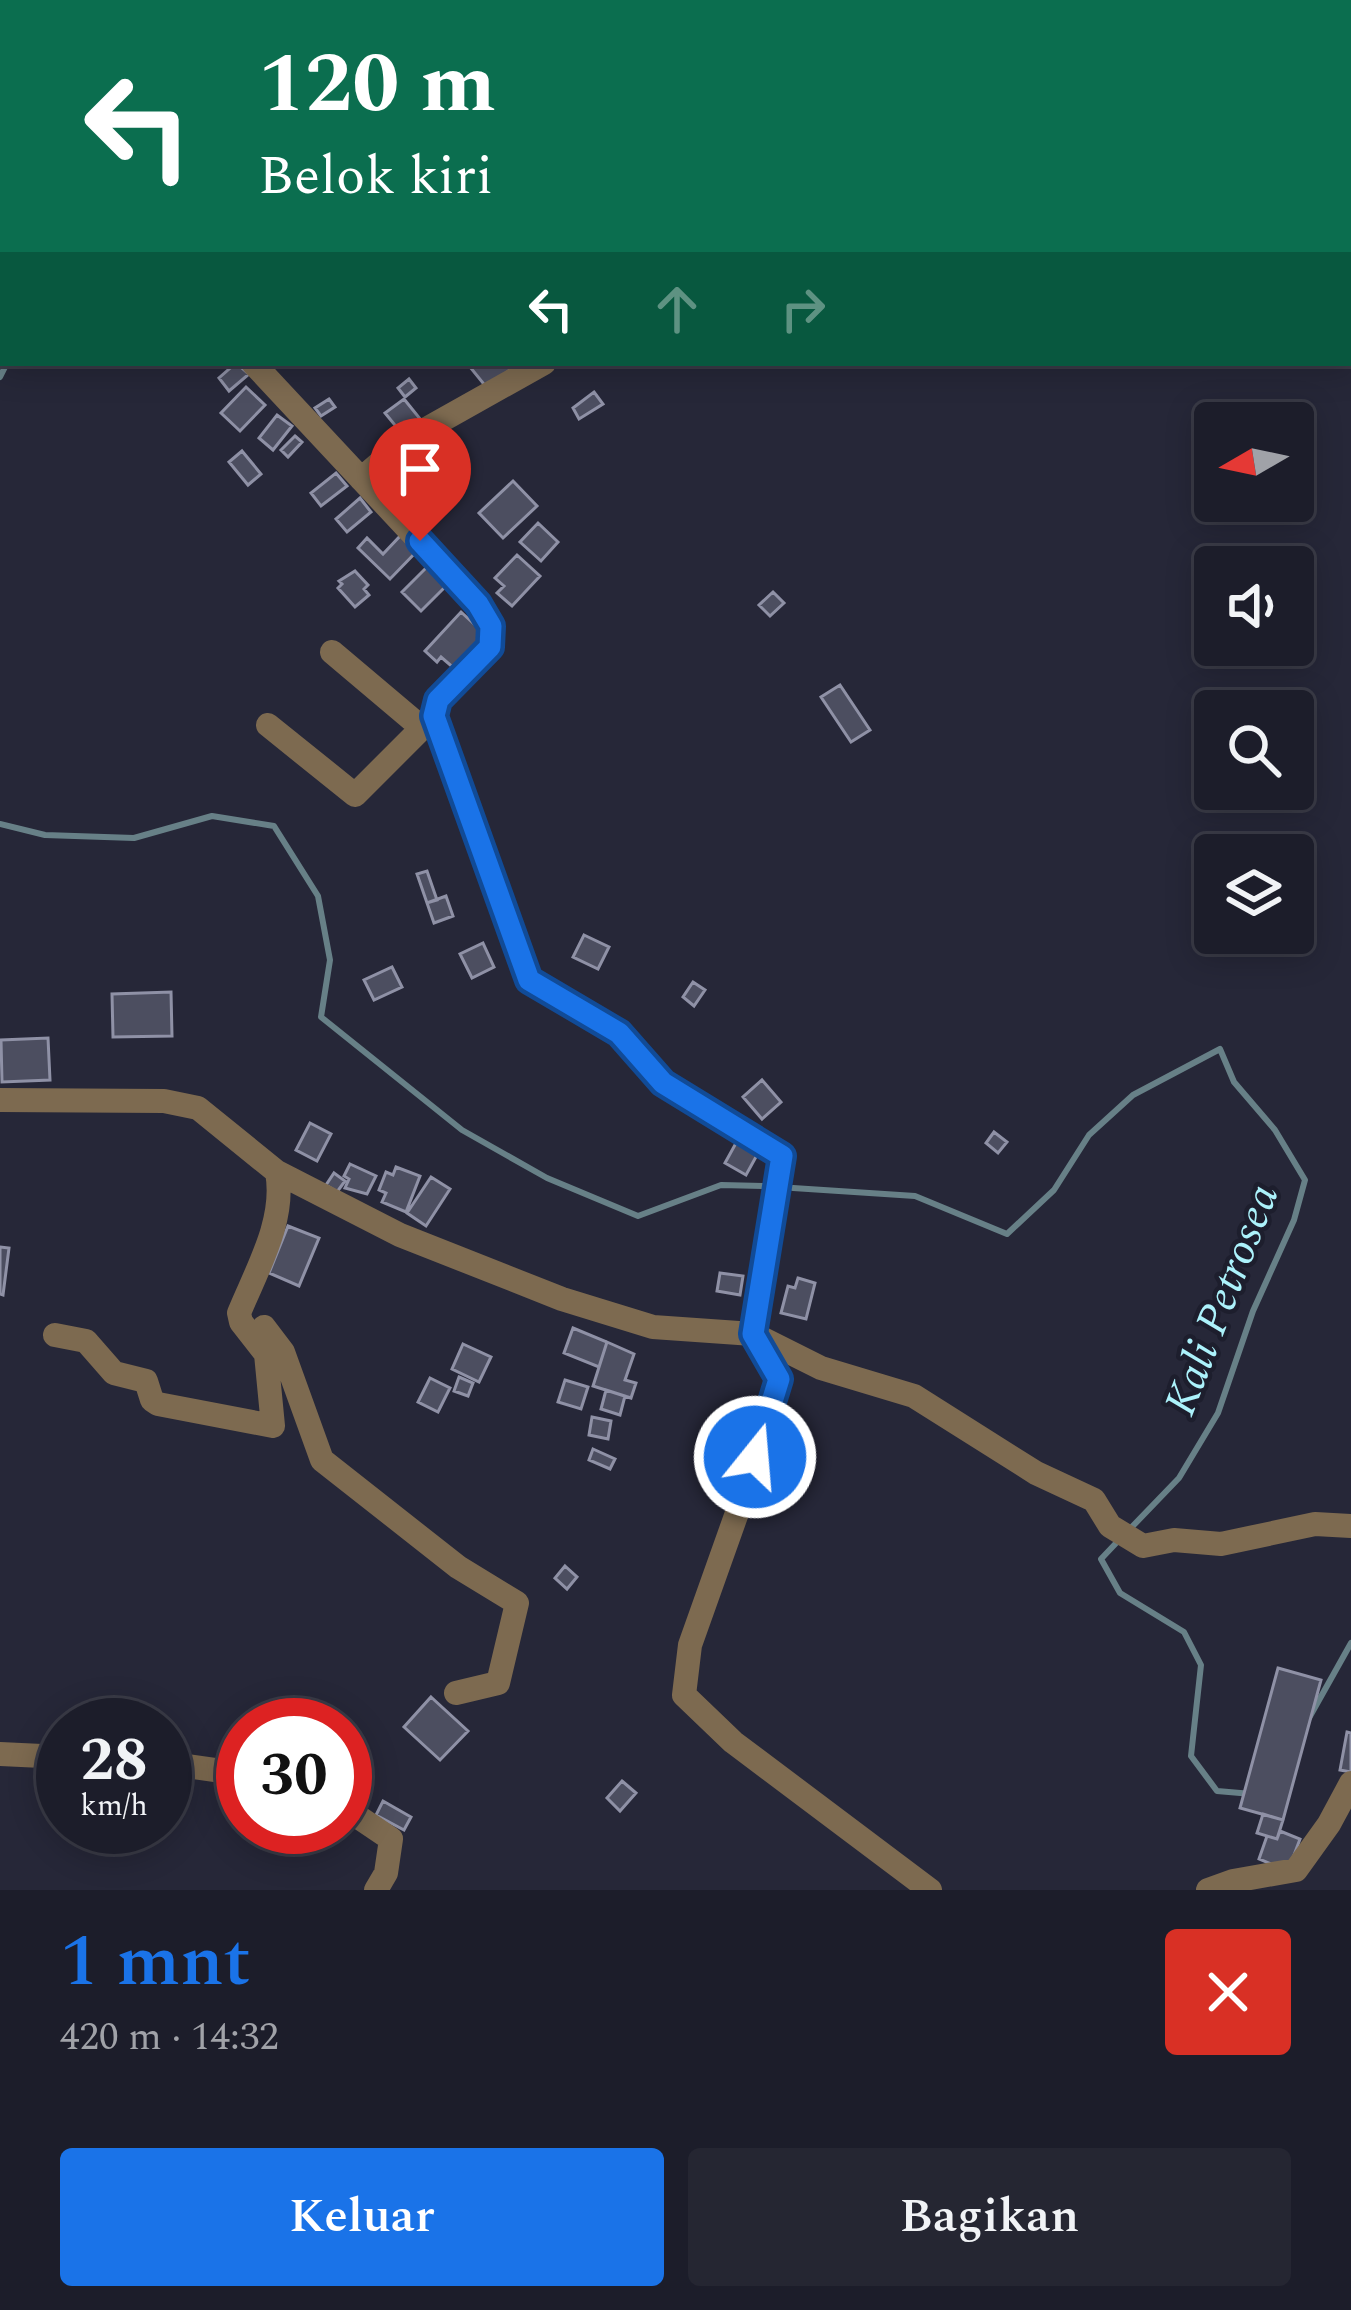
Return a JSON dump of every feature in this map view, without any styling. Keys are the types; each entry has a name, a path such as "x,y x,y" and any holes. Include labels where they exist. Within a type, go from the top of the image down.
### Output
{"street":[{"path":"256,366 478,604 491,626 490,647 438,700 428,722 355,795 268,725"},
{"path":"362,479 405,441 539,366"},
{"path":"332,652 428,722 529,980 619,1033 672,1089 778,1153 782,1166 753,1334 779,1379 690,1646 684,1695 734,1742 930,1890"},
{"path":"0,1100 164,1101 198,1108 277,1172 400,1235 562,1299 653,1327 753,1334 821,1368 914,1396 1036,1474 1094,1500 1110,1526 1143,1546 1174,1540 1221,1544 1315,1524 1351,1526"},
{"path":"55,1335 86,1341 114,1373 146,1381 150,1398 158,1405 272,1426 266,1354 239,1313 278,1214 277,1172"},
{"path":"244,1301 283,1352 322,1460 458,1567 517,1603 498,1683 455,1693"},
{"path":"0,1754 36,1756"},
{"path":"1208,1890 1296,1870 1351,1783"},
{"path":"372,1826 391,1839 386,1873 376,1890"}],"building":[{"path":"233,366 249,374 229,391 219,378"},
{"path":"507,366 510,370 487,388 470,367"},
{"path":"409,379 416,388 405,397 398,388"},
{"path":"246,387 265,405 240,431 221,413"},
{"path":"594,392 603,404 579,419 573,408"},
{"path":"329,399 335,407 321,416 315,408"},
{"path":"404,399 421,420 403,435 385,413"},
{"path":"277,415 292,426 273,450 259,438"},
{"path":"295,436 302,442 288,457 281,450"},
{"path":"413,446 451,481 417,514 405,501 431,480 403,458"},
{"path":"242,451 261,474 248,485 229,462"},
{"path":"336,473 347,486 321,506 311,493"},
{"path":"513,481 537,506 503,538 479,513"},
{"path":"360,498 371,512 347,532 336,519"},
{"path":"538,523 558,542 541,561 520,542"},
{"path":"403,533 419,549 390,579 358,548 367,538 383,554"},
{"path":"517,555 540,576 512,606 497,593 504,586 495,578"},
{"path":"429,565 448,584 421,611 402,592"},
{"path":"355,571 368,585 364,589 369,595 355,607 338,588 339,581"},
{"path":"773,592 784,603 770,616 759,605"},
{"path":"461,612 487,636 456,670 425,651"},
{"path":"840,685 870,730 851,742 821,697"},
{"path":"427,871 437,900 427,903 417,874"},
{"path":"446,896 453,916 434,923 427,903"},
{"path":"584,935 609,947 598,969 573,957"},
{"path":"483,943 494,967 472,978 460,954"},
{"path":"392,967 402,987 374,1000 364,980"},
{"path":"693,982 705,990 694,1006 683,997"},
{"path":"171,992 172,1036 113,1037 112,994"},
{"path":"48,1038 50,1080 2,1082 1,1040"},
{"path":"762,1080 781,1102 762,1119 743,1097"},
{"path":"310,1123 331,1134 317,1161 296,1150"},
{"path":"994,1132 1007,1142 998,1153 986,1143"},
{"path":"741,1134 762,1146 746,1175 725,1163"},
{"path":"350,1164 376,1176 367,1194 345,1188"},
{"path":"396,1167 420,1176 406,1212 382,1202 386,1193 379,1190 386,1172 393,1175"},
{"path":"334,1173 345,1181 337,1192 326,1185"},
{"path":"431,1177 450,1189 426,1226 407,1213"},
{"path":"288,1226 319,1238 299,1286 269,1273"},
{"path":"0,1247 9,1248 3,1295 0,1294"},
{"path":"720,1273 743,1276 740,1295 717,1291"},
{"path":"798,1278 815,1283 806,1319 781,1313 788,1286 795,1288"},
{"path":"573,1328 607,1342 599,1367 564,1353"},
{"path":"607,1342 634,1354 625,1380 636,1383 631,1398 593,1386"},
{"path":"463,1344 491,1357 479,1382 452,1369"},
{"path":"459,1377 473,1383 468,1396 454,1391"},
{"path":"430,1378 450,1388 438,1412 418,1402"},
{"path":"565,1380 588,1387 581,1409 558,1402"},
{"path":"606,1390 625,1396 620,1415 601,1409"},
{"path":"592,1417 611,1421 608,1439 589,1435"},
{"path":"593,1449 615,1459 610,1469 589,1460"},
{"path":"565,1566 577,1577 567,1589 555,1578"},
{"path":"1278,1668 1321,1680 1283,1820 1240,1808"},
{"path":"431,1697 468,1731 440,1760 404,1727"},
{"path":"1347,1732 1351,1733 1351,1772 1340,1770"},
{"path":"622,1781 636,1793 620,1811 607,1798"},
{"path":"383,1801 411,1817 404,1830 376,1815"},
{"path":"1263,1814 1283,1820 1277,1839 1257,1833"},
{"path":"1280,1831 1300,1839 1288,1871 1259,1859 1267,1836 1277,1839"}],"waterway":[{"name":"Kali Petrosea","path":"0,377 6,366"},
{"name":"Kali Petrosea","path":"0,824 45,835 134,838 212,816 274,826 318,896 330,960 321,1017 462,1130 547,1178 638,1216 721,1185 763,1186"},
{"name":"Kali Petrosea","path":"793,1188 915,1196 1007,1234 1054,1190 1089,1135 1133,1095 1220,1049 1234,1082 1275,1130 1305,1180 1294,1220 1253,1311 1218,1413 1179,1478 1128,1531"},
{"name":"Kali Petrosea","path":"1119,1540 1101,1559 1120,1593 1184,1632 1201,1665 1191,1756 1217,1791 1252,1794"},
{"name":"Kali Petrosea","path":"1309,1718 1351,1643"}],"route":[{"path":"420,541 478,604 491,626 490,647 438,700 434,716 529,980 619,1033 663,1083 782,1156 753,1334 779,1379 755,1457"}]}
